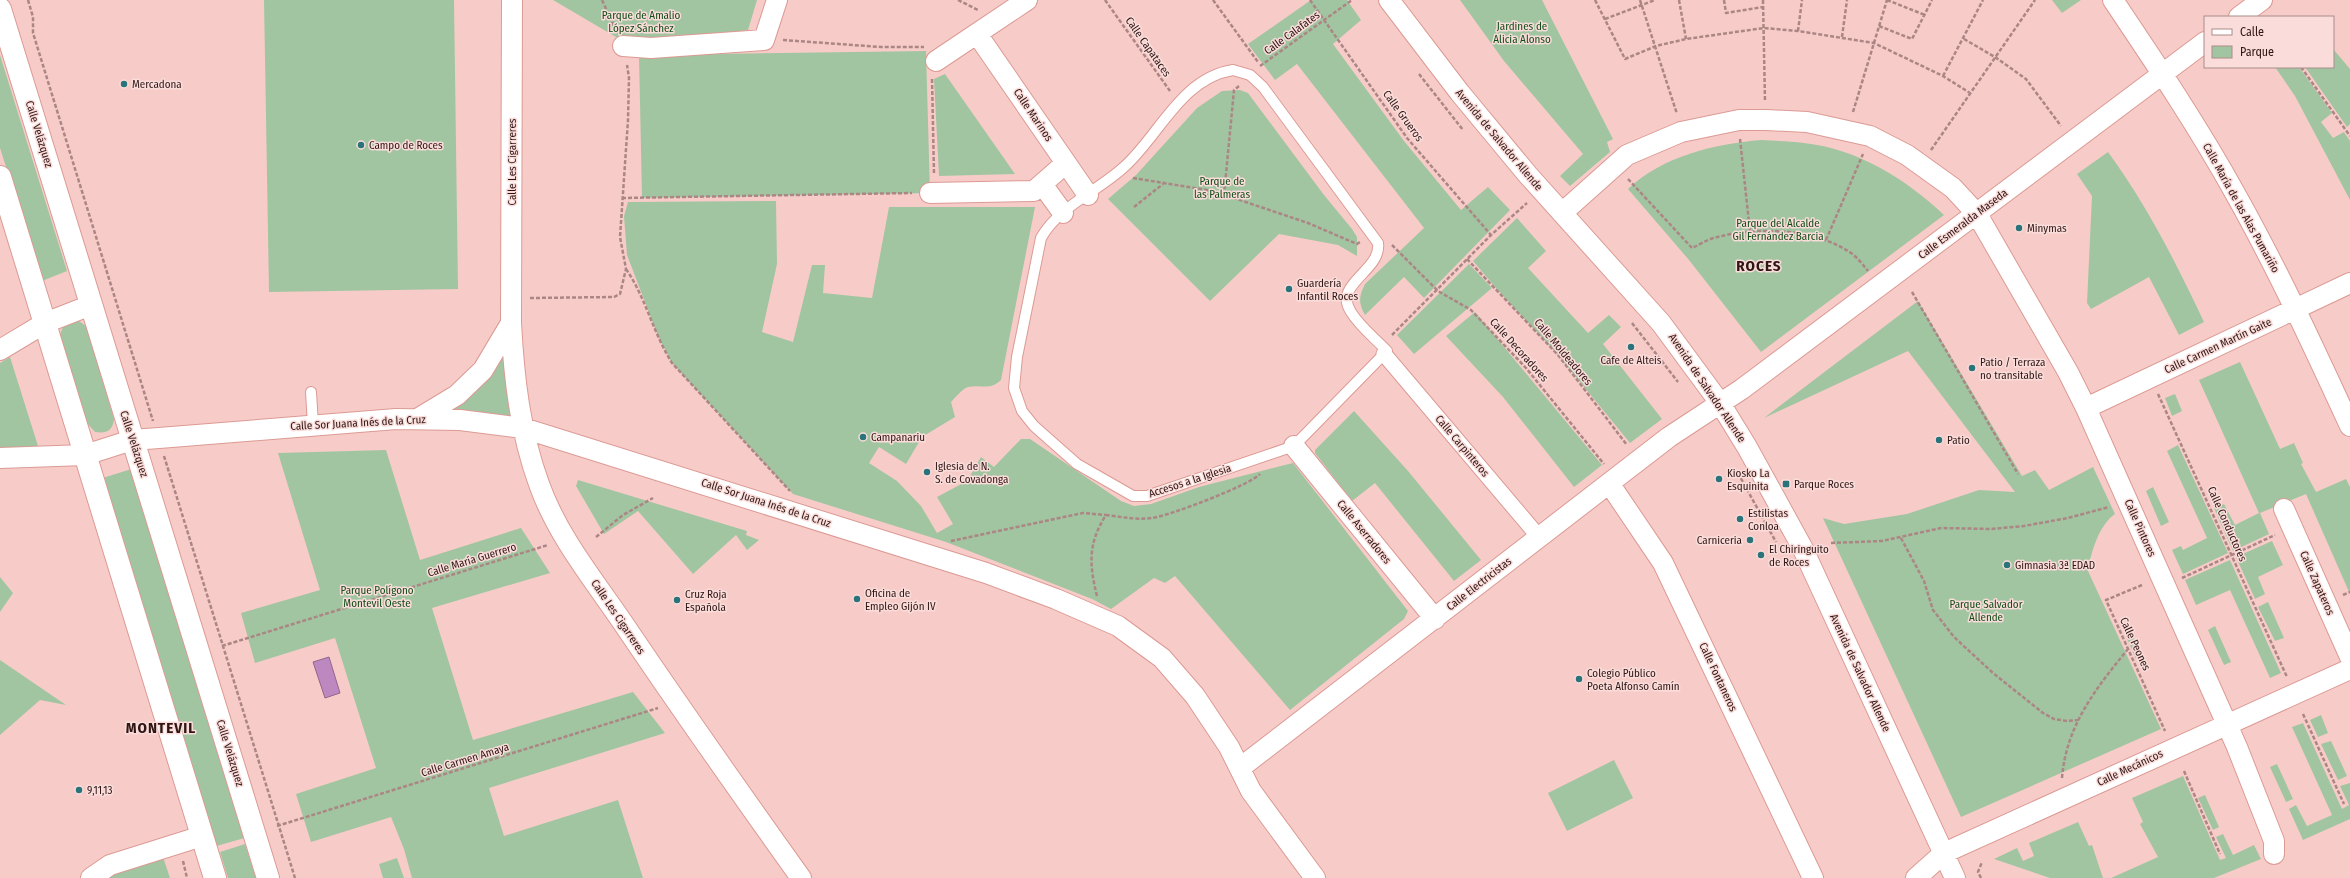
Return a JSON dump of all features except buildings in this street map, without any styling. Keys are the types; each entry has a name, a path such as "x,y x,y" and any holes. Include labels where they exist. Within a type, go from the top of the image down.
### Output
{"street":[{"name":"Calle Les Cigarreres","path":"512,0 511,324 514,375 523,428 539,484 566,539 676,702 801,878"},
{"path":"623,46 651,48 764,40 777,0"},
{"path":"936,61 1027,0"},
{"name":"Avenida de Salvador Allende","path":"1389,0 1460,94 1562,213 1661,323 1720,403 1750,452 1802,546 1955,878"},
{"name":"Calle María de las Alas Pumariño","path":"2113,0 2162,73 2236,195 2296,308 2350,426"},
{"path":"2240,16 2262,0"},
{"name":"Calle Velázquez","path":"0,9 268,878"},
{"name":"Calle Marinos","path":"978,34 1088,195"},
{"name":"Calle Esmeralda Maseda","path":"1720,403 1742,389 2204,43"},
{"name":"Calle Pintores","path":"1562,213 1627,155 1681,132 1746,120 1807,122 1870,136 1907,155 1953,188 1977,214 2068,372 2086,408 2227,726 2274,841 2274,854"},
{"path":"932,192 1034,191 1066,164"},
{"path":"0,178 215,878"},
{"path":"1042,184 1063,213"},
{"name":"Calle Carmen Martín Gaite","path":"2086,408 2350,283"},
{"path":"0,350 45,323 91,305"},
{"path":"419,418 457,395 483,370 511,324"},
{"name":"Calle Carpinteros","path":"1382,348 1539,537"},
{"name":"Calle Electricistas","path":"1240,768 1639,460 1720,403"},
{"name":"Calle Sor Juana Inés de la Cruz","path":"0,458 85,454 132,440 312,425 419,418 460,420 523,428 986,574 1056,599 1118,626 1162,658 1195,696 1229,747 1251,792 1315,878"},
{"name":"Calle Aserradores","path":"1294,446 1435,618"},
{"name":"Calle Fontaneros","path":"1612,481 1663,563 1813,878"},
{"name":"Calle Zapateros","path":"2284,509 2350,656"},
{"name":"Calle Mecánicos","path":"1916,878 1944,853 2350,669"},
{"path":"91,878 110,865 180,850 202,836"}],"lane":[{"name":"Accesos a la Iglesia","path":"1250,75 1233,70 1222,72 1206,80 1178,103 1124,167 1049,224 1041,238 1017,357 1014,388 1022,411 1034,426 1077,464 1133,496 1147,496 1294,446"},
{"path":"1250,75 1263,87 1344,198 1372,232 1378,243 1379,252 1375,262 1354,282 1349,291 1347,301 1350,312 1382,348 1294,446"},
{"path":"311,392 312,425"}],"path":[{"path":"528,303 530,297 614,297 620,294 626,269 620,237 629,78 623,46 602,0"},
{"path":"958,0 979,11"},
{"name":"Calle Capataces","path":"1105,0 1178,103"},
{"path":"1214,0 1261,66 1234,90 1224,195"},
{"name":"Calle Grueros","path":"1310,0 1407,138 1491,235"},
{"name":"Calle Calafates","path":"1261,66 1352,0"},
{"path":"1595,0 1625,59 1656,46 1686,40 1764,28 1798,31 1874,43 1943,76 1970,93"},
{"path":"1640,0 1678,115"},
{"path":"1604,19 1655,0"},
{"path":"1679,0 1686,40"},
{"path":"1724,0 1726,13 1763,7"},
{"path":"1763,0 1766,102"},
{"path":"1798,31 1802,0"},
{"path":"1842,37 1847,0"},
{"path":"1852,114 1887,0 1924,15"},
{"path":"1879,26 1912,40 1932,0"},
{"path":"1943,76 1983,0"},
{"path":"1931,150 2035,0"},
{"path":"1964,38 1995,57 2026,79 2063,128"},
{"path":"622,198 932,192 931,83 936,61 932,50 922,47 881,47 764,40"},
{"path":"2302,68 2350,136"},
{"path":"1740,135 1750,232"},
{"path":"1826,240 1864,151"},
{"path":"1128,180 1134,177 1163,184 1208,190 1308,223 1357,244 1372,232"},
{"path":"1627,178 1692,248 1713,238 1750,232 1791,233 1826,240 1852,254 1873,276"},
{"path":"1134,207 1163,184"},
{"path":"1206,197 1208,190"},
{"path":"1382,348 1391,336 1438,291 1491,235 1527,203"},
{"name":"Calle Decoradores","path":"1397,248 1438,291 1472,310 1526,368 1612,481"},
{"name":"Calle Moldeadores","path":"1468,259 1558,355 1639,460"},
{"path":"626,269 638,286 664,350 672,363 793,494"},
{"path":"1912,292 2018,474"},
{"name":"Calle Conductores","path":"2151,377 2288,677"},
{"path":"946,542 1083,513 1137,519 1172,513 1244,485 1256,478 1263,469 1258,458"},
{"path":"596,536 623,515 653,498"},
{"path":"1831,543 1861,543 1901,538 1922,531 1941,528 1991,529 2024,526 2068,518 2112,507"},
{"path":"1098,602 1091,546 1095,533 1106,515"},
{"path":"2179,579 2292,527"},
{"path":"1901,538 1924,581 1934,610 1954,637 1993,673 2043,713 2067,721 2078,720"},
{"name":"Calle María Guerrero","path":"222,646 566,539"},
{"name":"Calle Peones","path":"2142,585 2106,600 2166,731"},
{"path":"2062,778 2064,760 2078,720 2103,680 2128,649"},
{"name":"Calle Carmen Amaya","path":"274,828 664,706"},
{"path":"2303,714 2344,804"},
{"path":"2184,771 2220,854"},
{"path":"180,850 188,878"},
{"path":"1981,878 1978,872 1982,862"}],"green space":[{"name":"Campo de Roces","path":"264,0 454,0 458,289 269,292"},
{"name":"Parque de Amalio López Sánchez","path":"553,0 757,0 748,30 645,43 621,40"},
{"path":"1311,0 1347,0 1361,20 1333,44 1404,141 1461,210 1488,187 1510,210 1424,298 1404,277 1365,315 1361,307 1360,300 1361,292 1365,284 1424,228 1297,64 1275,80 1248,44"},
{"name":"Jardines de Alicia Alonso","path":"1460,0 1542,0 1613,139 1607,142 1610,152 1570,186 1560,176 1583,154 1504,61"},
{"path":"2052,0 2081,0 2062,13"},
{"path":"2334,50 2350,69 2350,124 2347,127 2306,68 2334,68"},
{"path":"926,51 930,193 642,198 639,55"},
{"path":"0,55 67,271 42,281 0,148"},
{"path":"2276,68 2300,68 2332,113 2321,122 2333,138 2344,132 2350,141 2350,200 2295,96"},
{"path":"945,74 1015,174 939,176 934,79"},
{"name":"Parque de las Palmeras","path":"1240,90 1248,93 1324,195 1352,229 1357,237 1357,256 1338,245 1279,234 1210,301 1108,199 1136,175 1197,108 1222,91"},
{"name":"Parque del Alcalde Gil Fernández Barcia","path":"1761,140 1799,142 1824,146 1862,159 1914,189 1944,215 1761,352 1689,260 1628,189 1657,168 1673,160 1707,149"},
{"path":"2108,152 2136,193 2160,235 2204,322 2179,335 2149,277 2091,309 2087,303 2092,196 2077,174"},
{"path":"776,201 777,264 762,332 793,342 812,265 825,265 823,293 872,298 889,207 1035,207 1001,380 993,385 973,386 961,391 951,402 955,417 922,437 906,464 879,447 869,463 897,481 921,506 937,533 953,524 937,497 967,481 981,457 994,467 1021,439 1030,439 1121,501 1134,506 1151,504 1199,487 1293,463 1408,611 1404,619 1290,710 1175,576 1165,583 1154,578 1111,609 1092,599 946,542 793,494 672,363 658,336 627,255 624,216 628,202"},
{"path":"1517,218 1546,251 1528,268 1588,333 1609,315 1621,327 1603,344 1662,419 1630,443 1558,355 1473,261"},
{"path":"1469,264 1492,288 1414,354 1397,335"},
{"name":"Parque Salvador Allende","path":"1918,301 2022,476 2035,470 2049,490 2093,467 2115,514 2104,525 2100,532 2091,556 2088,571 2161,729 1961,817 1823,518 1844,524 1907,514 1979,490 2015,492 1908,351 1764,418"},
{"path":"1475,312 1602,465 1574,487 1503,397 1446,336"},
{"path":"79,321 86,326 114,419 111,428 106,432 95,432 86,422 60,334 64,325"},
{"path":"502,349 510,415 507,417 477,412 443,410"},
{"path":"10,357 38,446 0,448 0,363"},
{"path":"2240,362 2280,449 2294,443 2303,463 2301,464 2316,492 2346,479 2350,487 2350,594 2306,494 2260,513 2269,534 2233,551 2214,508 2224,504 2235,525 2259,513 2199,380"},
{"path":"2175,394 2182,411 2172,416 2165,398"},
{"path":"1354,411 1408,471 1481,560 1454,581 1375,483 1352,501 1315,453 1315,450"},
{"path":"2178,445 2228,553 2183,574 2172,550 2181,546 2183,550 2207,538 2167,451"},
{"name":"Parque Polígono Montevil Oeste","path":"386,450 420,560 521,528 550,573 432,608 473,740 633,692 665,733 489,788 504,836 618,800 643,878 412,878 404,849 391,817 311,842 296,794 376,768 335,638 255,663 241,613 320,590 278,453"},
{"path":"141,466 255,835 206,849 93,481"},
{"path":"578,480 747,531 746,535 759,540 747,550 736,535 693,574 638,511 604,534 576,486"},
{"path":"2153,487 2169,522 2161,526 2146,491"},
{"path":"2272,541 2283,565 2258,577 2265,594 2255,599 2236,557"},
{"path":"2230,560 2281,673 2270,678 2230,590 2196,605 2185,580"},
{"path":"0,577 13,593 0,612"},
{"path":"2268,602 2284,638 2275,641 2258,607"},
{"path":"2127,622 2142,656 2136,659 2121,625"},
{"path":"2215,626 2231,662 2224,665 2208,630"},
{"path":"0,660 66,705 40,700 0,735"},
{"path":"2321,715 2328,733 2318,737 2310,720"},
{"path":"2303,723 2342,809 2349,805 2340,786 2350,783 2350,819 2303,840 2289,809 2296,805 2307,826 2332,815 2292,727"},
{"path":"2331,741 2347,776 2338,780 2321,744"},
{"path":"1614,760 1633,798 1567,831 1548,793"},
{"path":"2277,764 2293,799 2286,802 2270,767"},
{"path":"2183,776 2220,860 2226,858 2216,837 2223,834 2233,855 2254,845 2261,859 2214,878 2111,878 2158,857 2140,824 2143,822 2132,798"},
{"path":"2205,795 2219,827 2213,830 2198,798"},
{"path":"2078,822 2089,846 2092,845 2103,878 2050,878 1994,859 2017,848 2023,861 2034,856 2029,843"},
{"path":"158,842 170,878 85,878"},
{"path":"245,844 256,878 228,878 220,852"},
{"path":"397,858 404,878 383,878 379,864"}],"shaded area":[{"path":"329,657 340,693 325,698 313,662"}],"place":[{"name":"Mercadona","path":"124,84"},
{"name":"Campo de Roces","path":"361,145"},
{"name":"Minymas","path":"2019,228"},
{"name":"Guardería Infantil Roces","path":"1289,289"},
{"name":"Cafe de Alteis","path":"1631,347"},
{"name":"Patio / Terraza no transitable","path":"1972,368"},
{"name":"Campanariu","path":"863,437"},
{"name":"Patio","path":"1939,440"},
{"name":"Iglesia de N. S. de Covadonga","path":"927,472"},
{"name":"Kiosko La Esquinita","path":"1719,479"},
{"name":"Parque Roces","path":"1786,484"},
{"name":"Estilistas Conloa","path":"1740,519"},
{"name":"Carniceria","path":"1750,540"},
{"name":"El Chiringuito de Roces","path":"1761,555"},
{"name":"Gimnasia 3ª EDAD","path":"2007,565"},
{"name":"Oficina de Empleo Gijón IV","path":"857,599"},
{"name":"Cruz Roja Española","path":"677,600"},
{"name":"Colegio Público Poeta Alfonso Camín","path":"1579,679"},
{"name":"9,11,13","path":"79,790"}],"district":[{"name":"ROCES","path":"1759,266"},
{"name":"MONTEVIL","path":"161,728"}]}
